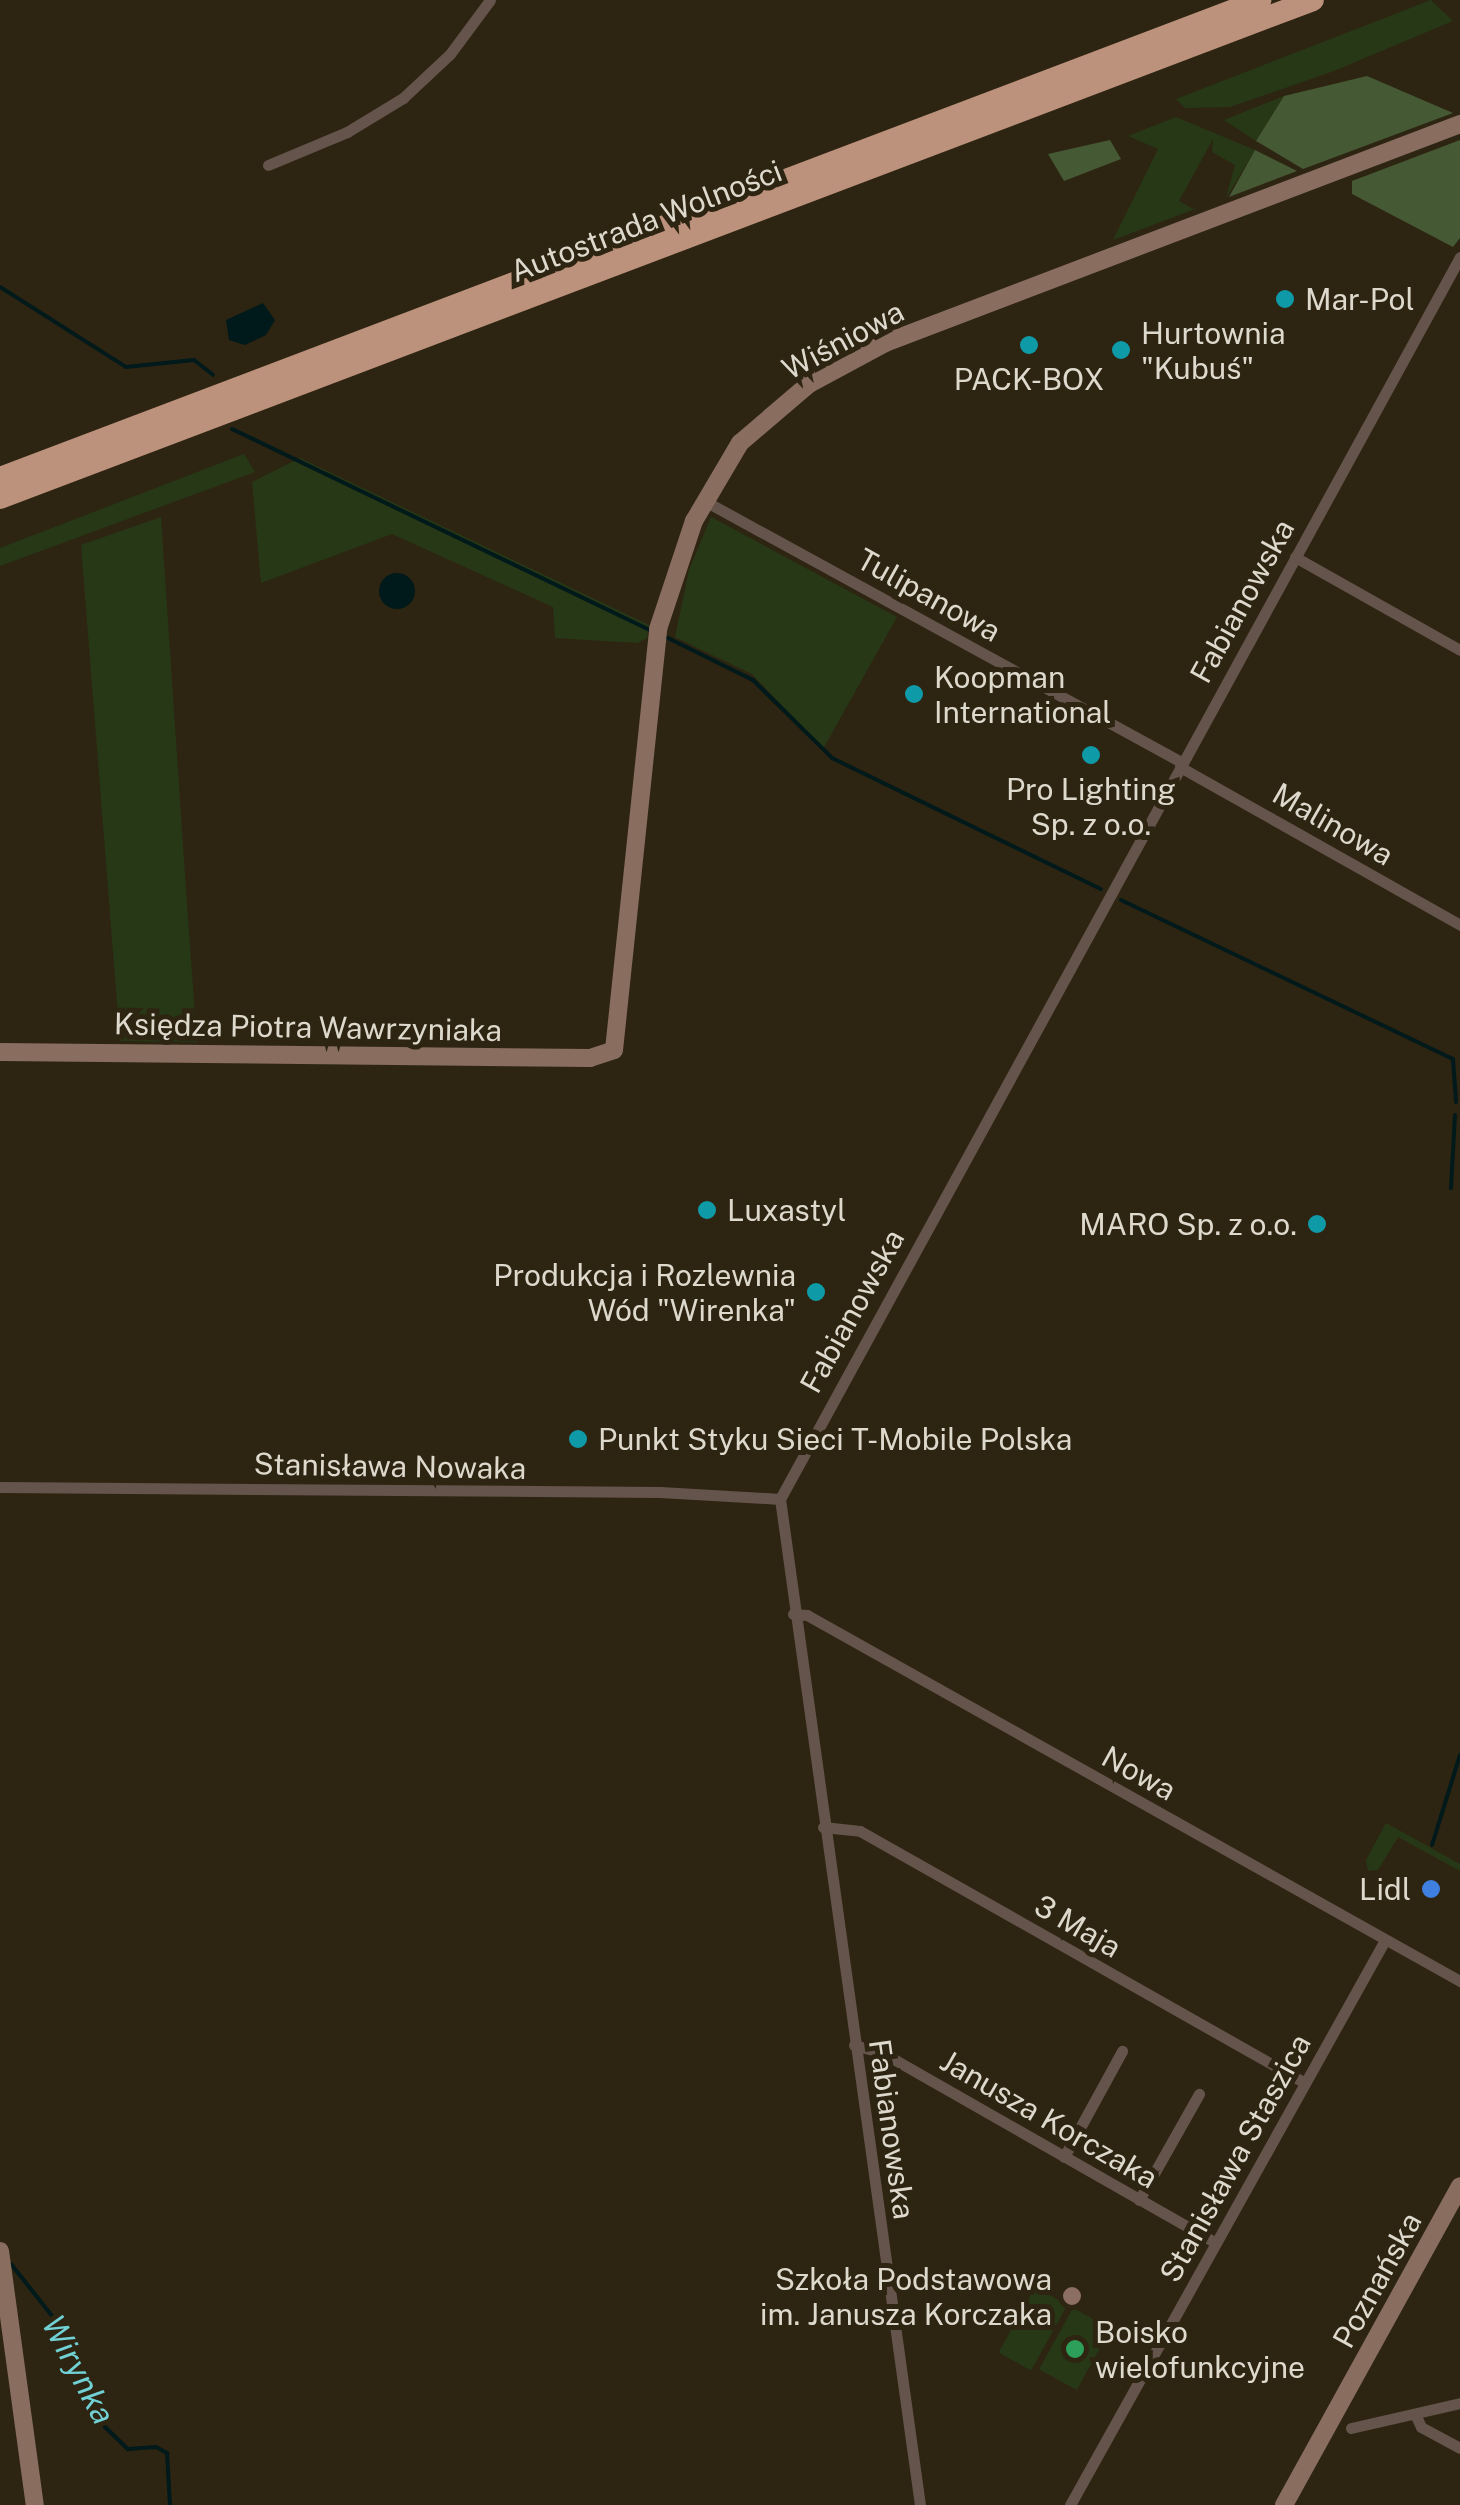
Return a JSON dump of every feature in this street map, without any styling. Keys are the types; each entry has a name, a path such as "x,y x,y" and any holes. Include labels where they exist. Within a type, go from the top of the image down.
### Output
{"highway":[{"name":"Autostrada Wolności","path":"0,478 1260,0"},
{"name":"Autostrada Wolności","path":"0,498 1313,0"}],"street":[{"path":"268,165 348,132 403,98 450,54 490,0"},
{"name":"Wiśniowa","path":"614,1050 656,642 668,589 703,500 763,420 854,357 1460,124"},
{"name":"Fabianowska","path":"920,2505 780,1499 1460,257"},
{"name":"Tulipanowa","path":"703,500 1181,765"},
{"path":"1295,557 1460,650"},
{"name":"Malinowa","path":"1181,765 1460,925"},
{"name":"Księdza Piotra Wawrzyniaka","path":"0,1052 590,1058 614,1050"},
{"name":"Stanisława Nowaka","path":"0,1488 780,1499"},
{"name":"Nowa","path":"793,1614 806,1615 1460,1981"},
{"name":"3 Maja","path":"823,1827 860,1831 1305,2084"},
{"name":"Stanisława Staszica","path":"1070,2505 1386,1940"},
{"name":"Janusza Korczaka","path":"854,2044 877,2050 1216,2244"},
{"path":"1064,2156 1122,2051"},
{"path":"1139,2200 1198,2094"},
{"name":"Poznańska","path":"1284,2505 1460,2186"},
{"path":"0,2251 36,2505"},
{"path":"1351,2428 1460,2403"},
{"path":"1415,2414 1422,2427 1460,2448"}],"green space":[{"path":"1431,0 1453,21 1334,71 1230,107 1185,108 1176,99"},
{"path":"1367,76 1453,113 1303,169 1256,141 1284,96"},
{"path":"1284,96 1256,141 1224,120"},
{"path":"1176,117 1255,150 1226,198 1235,165 1212,152 1213,139 1179,201 1193,209 1203,206 1113,240 1158,149 1128,136"},
{"path":"1110,140 1121,159 1064,181 1048,154"},
{"path":"1460,140 1460,238 1453,247 1352,194 1352,181"},
{"path":"1255,150 1297,171 1229,197"},
{"path":"244,454 255,472 0,566 0,548"},
{"path":"300,458 649,625 647,638 637,643 555,638 553,607 392,534 261,583 252,482"},
{"path":"161,517 197,1042 120,1041 81,545"},
{"path":"711,517 897,617 823,749 752,674 675,637 689,570"},
{"path":"1386,1823 1460,1864 1460,1871 1398,1837 1378,1870 1368,1871 1366,1860"},
{"path":"1035,2287 1067,2305 1031,2371 999,2353"},
{"name":"Boisko wielofunkcyjne","path":"1073,2308 1111,2329 1077,2390 1039,2369"}],"water":[{"path":"263,303 275,320 266,335 245,345 229,340 226,320"},
{"path":"397,573 410,578 415,591 410,604 397,609 384,604 379,591 384,578"}],"waterway":[{"path":"0,287 126,367 194,360 213,375"},
{"path":"232,429 649,630"},
{"path":"668,638 753,680 832,758 1101,889"},
{"path":"1121,900 1453,1059 1456,1102"},
{"path":"1451,1188 1455,1115"},
{"path":"1432,1845 1460,1755"},
{"name":"Wirynka","path":"11,2264 52,2316 105,2427 128,2449 156,2447 167,2453 170,2505"}],"place":[{"name":"Mar-Pol","path":"1285,299"},
{"name":"PACK-BOX","path":"1029,345"},
{"name":"Hurtownia \"Kubuś\"","path":"1121,350"},
{"name":"Koopman International","path":"914,694"},
{"name":"Pro Lighting Sp. z o.o.","path":"1091,755"},
{"name":"Luxastyl","path":"707,1210"},
{"name":"MARO Sp. z o.o.","path":"1317,1224"},
{"name":"Produkcja i Rozlewnia Wód \"Wirenka\"","path":"816,1292"},
{"name":"Punkt Styku Sieci T-Mobile Polska","path":"578,1439"},
{"name":"Lidl","path":"1431,1889"},
{"name":"Szkoła Podstawowa im. Janusza Korczaka","path":"1072,2296"},
{"name":"Boisko wielofunkcyjne","path":"1075,2349"}]}
